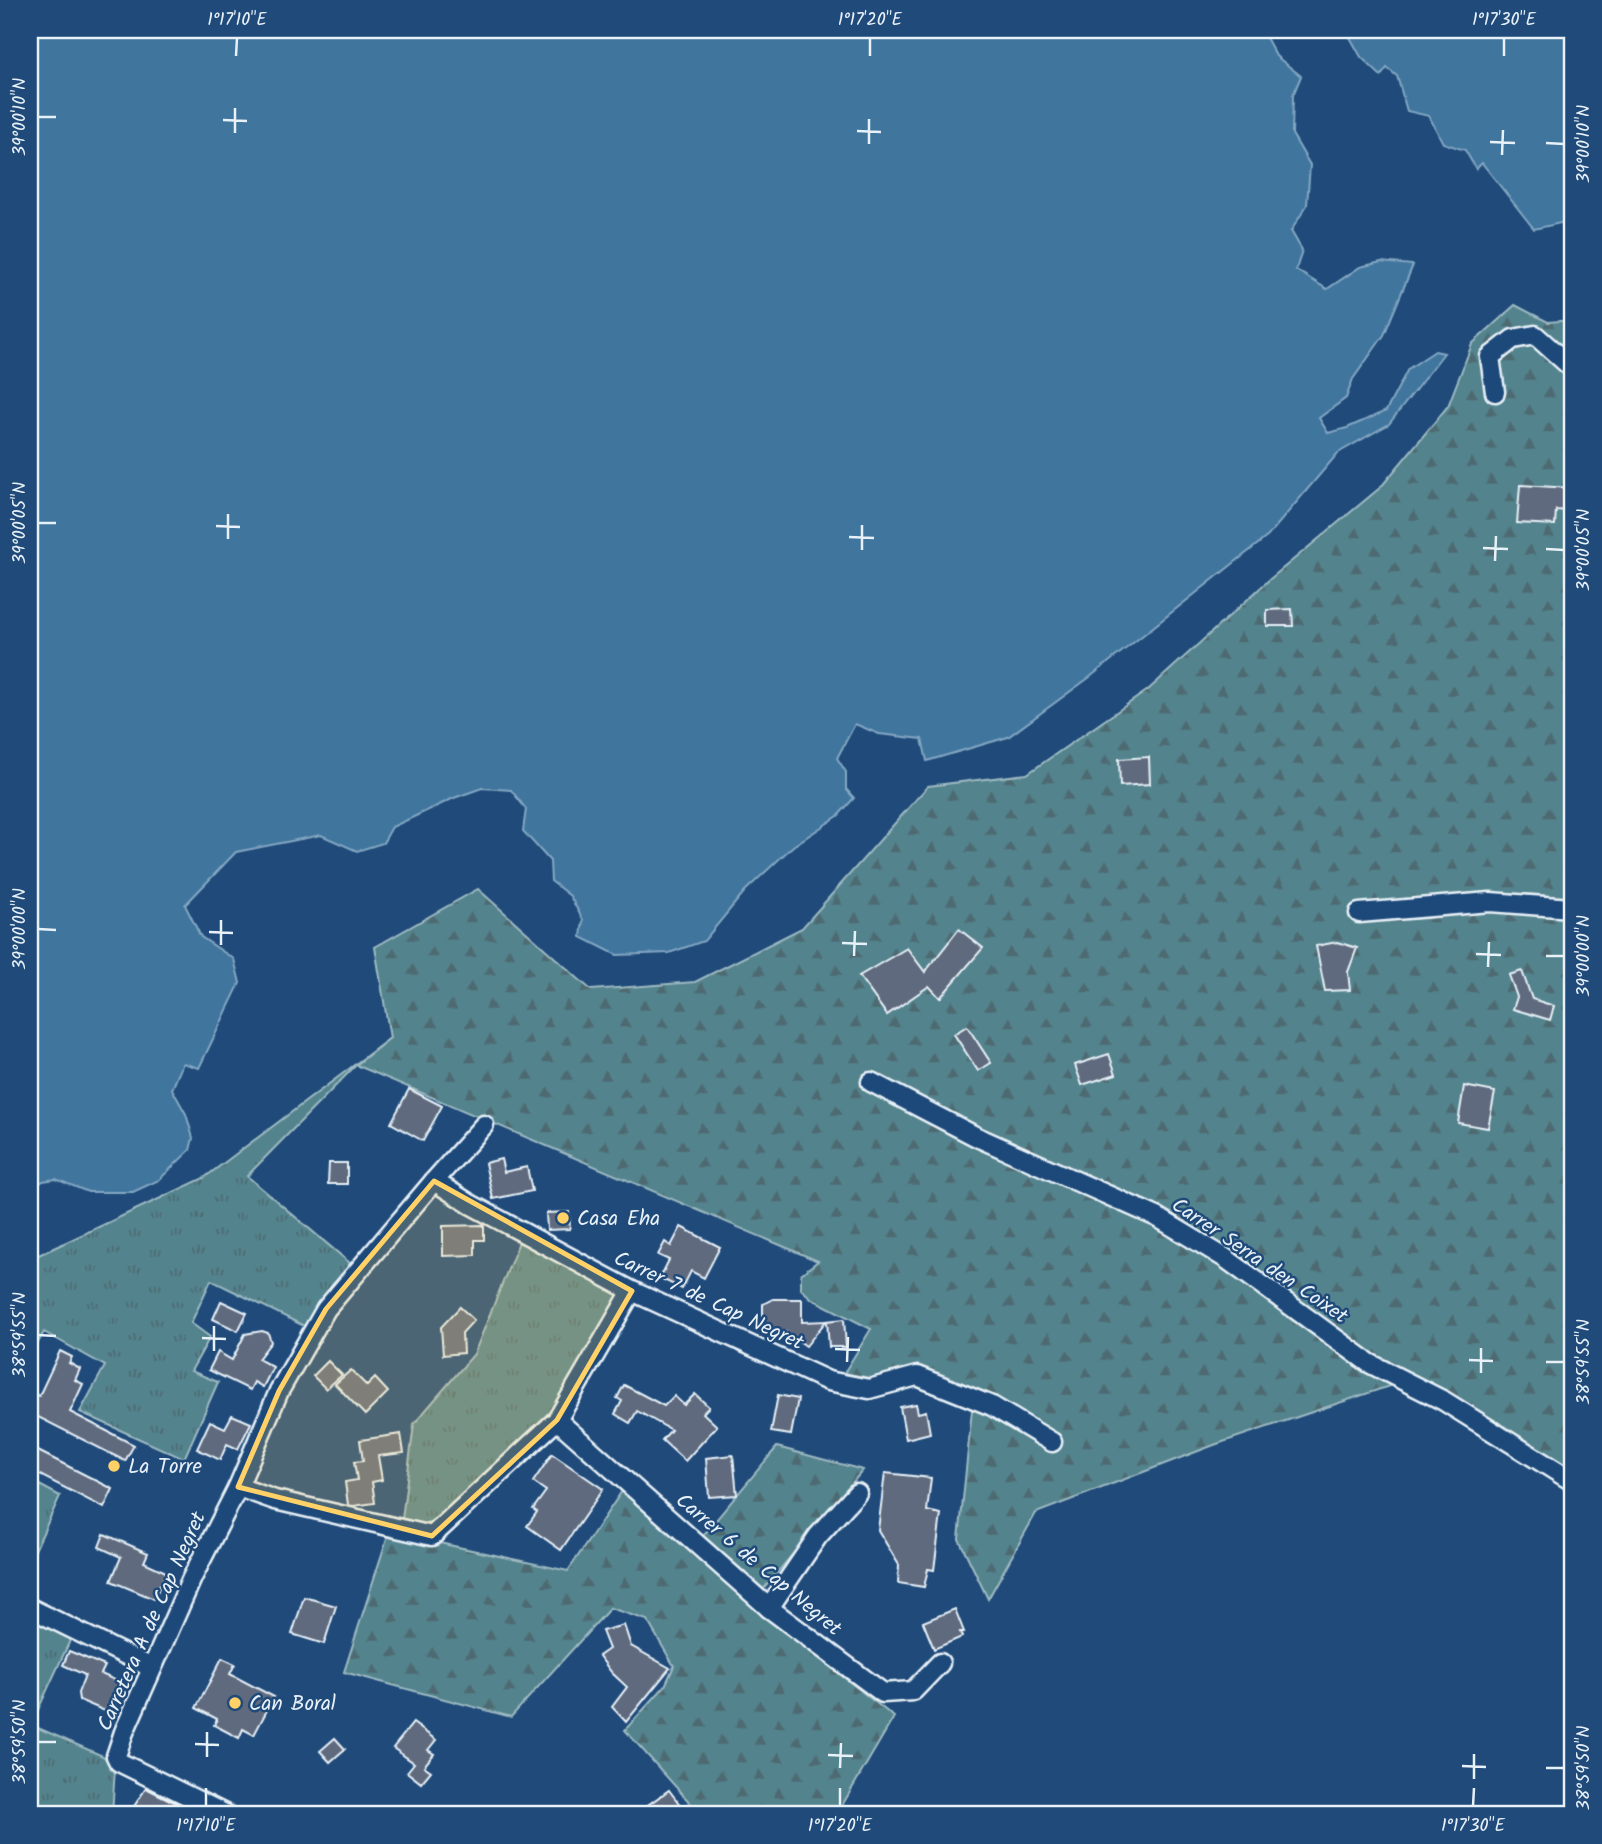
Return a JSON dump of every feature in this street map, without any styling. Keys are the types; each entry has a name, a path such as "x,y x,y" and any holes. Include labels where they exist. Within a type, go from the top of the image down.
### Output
{"street":[{"path":"1496,392 1490,357 1513,339 1535,335 1572,368"},
{"path":"1359,913 1490,902 1572,908"},
{"name":"Carrer Serra den Coixet","path":"870,1082 977,1137 1157,1217 1225,1258 1369,1363 1444,1401 1572,1481"},
{"name":"Carretera A de Cap Negret","path":"225,1814 119,1762 116,1756 124,1732 192,1578 238,1487 279,1391 326,1309 484,1125"},
{"name":"Carrer 7 de Cap Negret","path":"434,1181 470,1204 632,1290 828,1381 869,1389 917,1376 992,1406 1052,1442"},
{"path":"238,1487 275,1500 432,1536 557,1420 632,1290"},
{"name":"Carrer 6 de Cap Negret","path":"557,1420 769,1608 883,1693 913,1691 940,1663"},
{"path":"769,1608 818,1536 857,1493"},
{"path":"30,1608 152,1668"}],"highlighted area":[{"path":"434,1181 632,1291 557,1420 432,1536 238,1487 279,1391 326,1309"}],"green space":[{"path":"1515,305 1548,322 1572,320 1572,1485 1401,1382 1214,1445 1036,1513 988,1599 959,1539 974,1390 924,1368 870,1378 844,1373 871,1329 812,1299 801,1289 801,1274 818,1261 356,1065 390,1038 375,947 478,889 591,990 695,982 802,928 928,786 1027,774 1148,690 1270,579 1381,487 1448,406 1472,344"},
{"path":"390,1038 356,1065 247,1176 351,1264 304,1326 211,1280 191,1323 210,1337 191,1371 218,1382 184,1459 80,1412 105,1366 44,1332 30,1357 30,1259 204,1178"},
{"path":"521,1237 622,1291 555,1407 436,1520 424,1524 402,1519 414,1424 474,1354"},
{"path":"777,1447 863,1470 751,1604 894,1717 837,1814 700,1814 625,1730 665,1686 674,1666 647,1620 610,1608 511,1717 344,1672 389,1532 568,1571 622,1491 691,1550"},
{"path":"30,1480 60,1496 30,1561"},
{"path":"30,1613 73,1634 31,1725 103,1756 115,1768 112,1814 44,1814 33,1805 30,1807"}],"water":[{"path":"30,30 1262,30 1276,56 1301,76 1293,95 1292,134 1310,165 1307,205 1291,231 1302,250 1296,270 1327,289 1360,267 1381,262 1413,265 1384,335 1353,379 1346,398 1319,418 1328,433 1386,411 1408,369 1435,351 1444,353 1389,424 1338,453 1268,536 1090,677 1008,737 927,761 922,739 879,734 855,724 837,758 846,772 846,789 854,798 838,816 793,846 745,891 704,941 669,953 617,955 581,937 583,920 570,896 551,881 550,861 523,831 526,809 511,790 482,788 454,798 392,827 383,843 357,851 321,835 236,852 185,905 201,937 234,959 240,983 199,1068 183,1063 172,1089 186,1114 193,1138 190,1150 159,1180 133,1192 88,1192 56,1179 43,1181 30,1189"},
{"path":"1346,30 1572,30 1572,225 1565,222 1534,229 1482,163 1476,169 1465,150 1443,143 1429,116 1407,111 1397,76 1387,68 1381,76 1361,57"}],"building":[{"path":"1520,485 1571,488 1569,511 1556,510 1555,525 1517,523"},
{"path":"1292,609 1293,626 1267,626 1267,610"},
{"path":"1149,757 1150,784 1120,786 1119,759"},
{"path":"959,929 983,948 940,998 929,986 887,1015 859,976 907,948 925,972"},
{"path":"1337,942 1357,948 1348,972 1350,990 1325,991 1316,946"},
{"path":"1522,971 1532,999 1554,1006 1550,1020 1513,1009 1517,997 1509,975"},
{"path":"967,1026 991,1063 978,1071 954,1034"},
{"path":"1109,1054 1116,1074 1082,1085 1075,1065"},
{"path":"1464,1086 1495,1092 1488,1128 1458,1123"},
{"path":"409,1089 442,1106 423,1141 391,1123"},
{"path":"501,1159 504,1172 527,1167 532,1191 493,1199 485,1163"},
{"path":"329,1163 347,1163 347,1184 328,1184"},
{"name":"Casa Eha","path":"569,1212 570,1229 547,1230 546,1213"},
{"path":"484,1225 484,1240 475,1240 475,1255 443,1256 443,1226"},
{"path":"681,1227 720,1247 704,1278 691,1271 682,1289 660,1278 669,1260 658,1255 665,1242 671,1246"},
{"path":"773,1299 802,1299 802,1322 826,1321 806,1346 786,1332 763,1332 763,1304"},
{"path":"221,1301 247,1313 238,1331 213,1319"},
{"path":"460,1307 474,1320 462,1333 463,1353 443,1355 441,1327"},
{"path":"844,1319 846,1347 829,1347 827,1321"},
{"path":"262,1331 268,1333 271,1342 258,1359 273,1367 263,1387 254,1382 250,1390 209,1370 218,1352 232,1360 245,1334"},
{"path":"60,1351 72,1357 69,1363 80,1369 75,1380 83,1384 70,1412 134,1445 125,1461 30,1413 30,1392 39,1396"},
{"path":"328,1361 342,1375 326,1389 313,1376"},
{"path":"351,1370 367,1386 375,1378 388,1392 365,1415 335,1384"},
{"path":"624,1385 664,1406 674,1396 684,1405 695,1394 709,1407 703,1413 717,1426 685,1461 662,1440 671,1430 637,1411 630,1423 615,1414 622,1401 617,1398"},
{"path":"778,1395 798,1399 791,1435 771,1432"},
{"path":"916,1404 918,1413 926,1411 930,1433 906,1439 900,1407"},
{"path":"232,1415 251,1423 238,1449 227,1444 220,1460 197,1449 210,1421 225,1428"},
{"path":"401,1434 404,1453 378,1456 382,1480 372,1482 375,1503 348,1505 345,1482 357,1480 354,1462 363,1461 360,1440"},
{"path":"30,1447 113,1489 104,1508 30,1470"},
{"path":"552,1454 603,1489 561,1550 527,1526 537,1512 533,1509 546,1491 533,1482"},
{"path":"733,1455 737,1495 709,1497 706,1458"},
{"path":"885,1473 931,1478 927,1511 941,1514 934,1570 928,1569 924,1587 898,1583 899,1565 878,1530"},
{"path":"104,1534 148,1553 144,1562 166,1572 154,1599 111,1581 121,1557 99,1547"},
{"path":"304,1597 336,1606 324,1644 292,1634"},
{"path":"955,1609 964,1632 960,1632 962,1637 934,1649 923,1622"},
{"path":"624,1625 631,1646 670,1668 626,1722 612,1707 627,1687 599,1656 609,1649 602,1631"},
{"path":"69,1651 105,1666 101,1674 124,1684 112,1714 79,1700 78,1693 85,1675 63,1665"},
{"name":"Can Boral","path":"222,1658 235,1664 230,1674 274,1697 254,1735 243,1729 239,1738 214,1725 217,1719 196,1708"},
{"path":"413,1723 436,1740 428,1750 434,1754 424,1766 431,1771 421,1783 407,1772 414,1763 393,1748"},
{"path":"335,1738 345,1749 330,1762 320,1751"},
{"path":"146,1788 176,1803 196,1814 129,1814"},
{"path":"669,1790 687,1814 635,1814"}],"place":[{"name":"Casa Eha","path":"563,1218"},
{"name":"La Torre","path":"114,1466"},
{"name":"Can Boral","path":"235,1703"}]}
